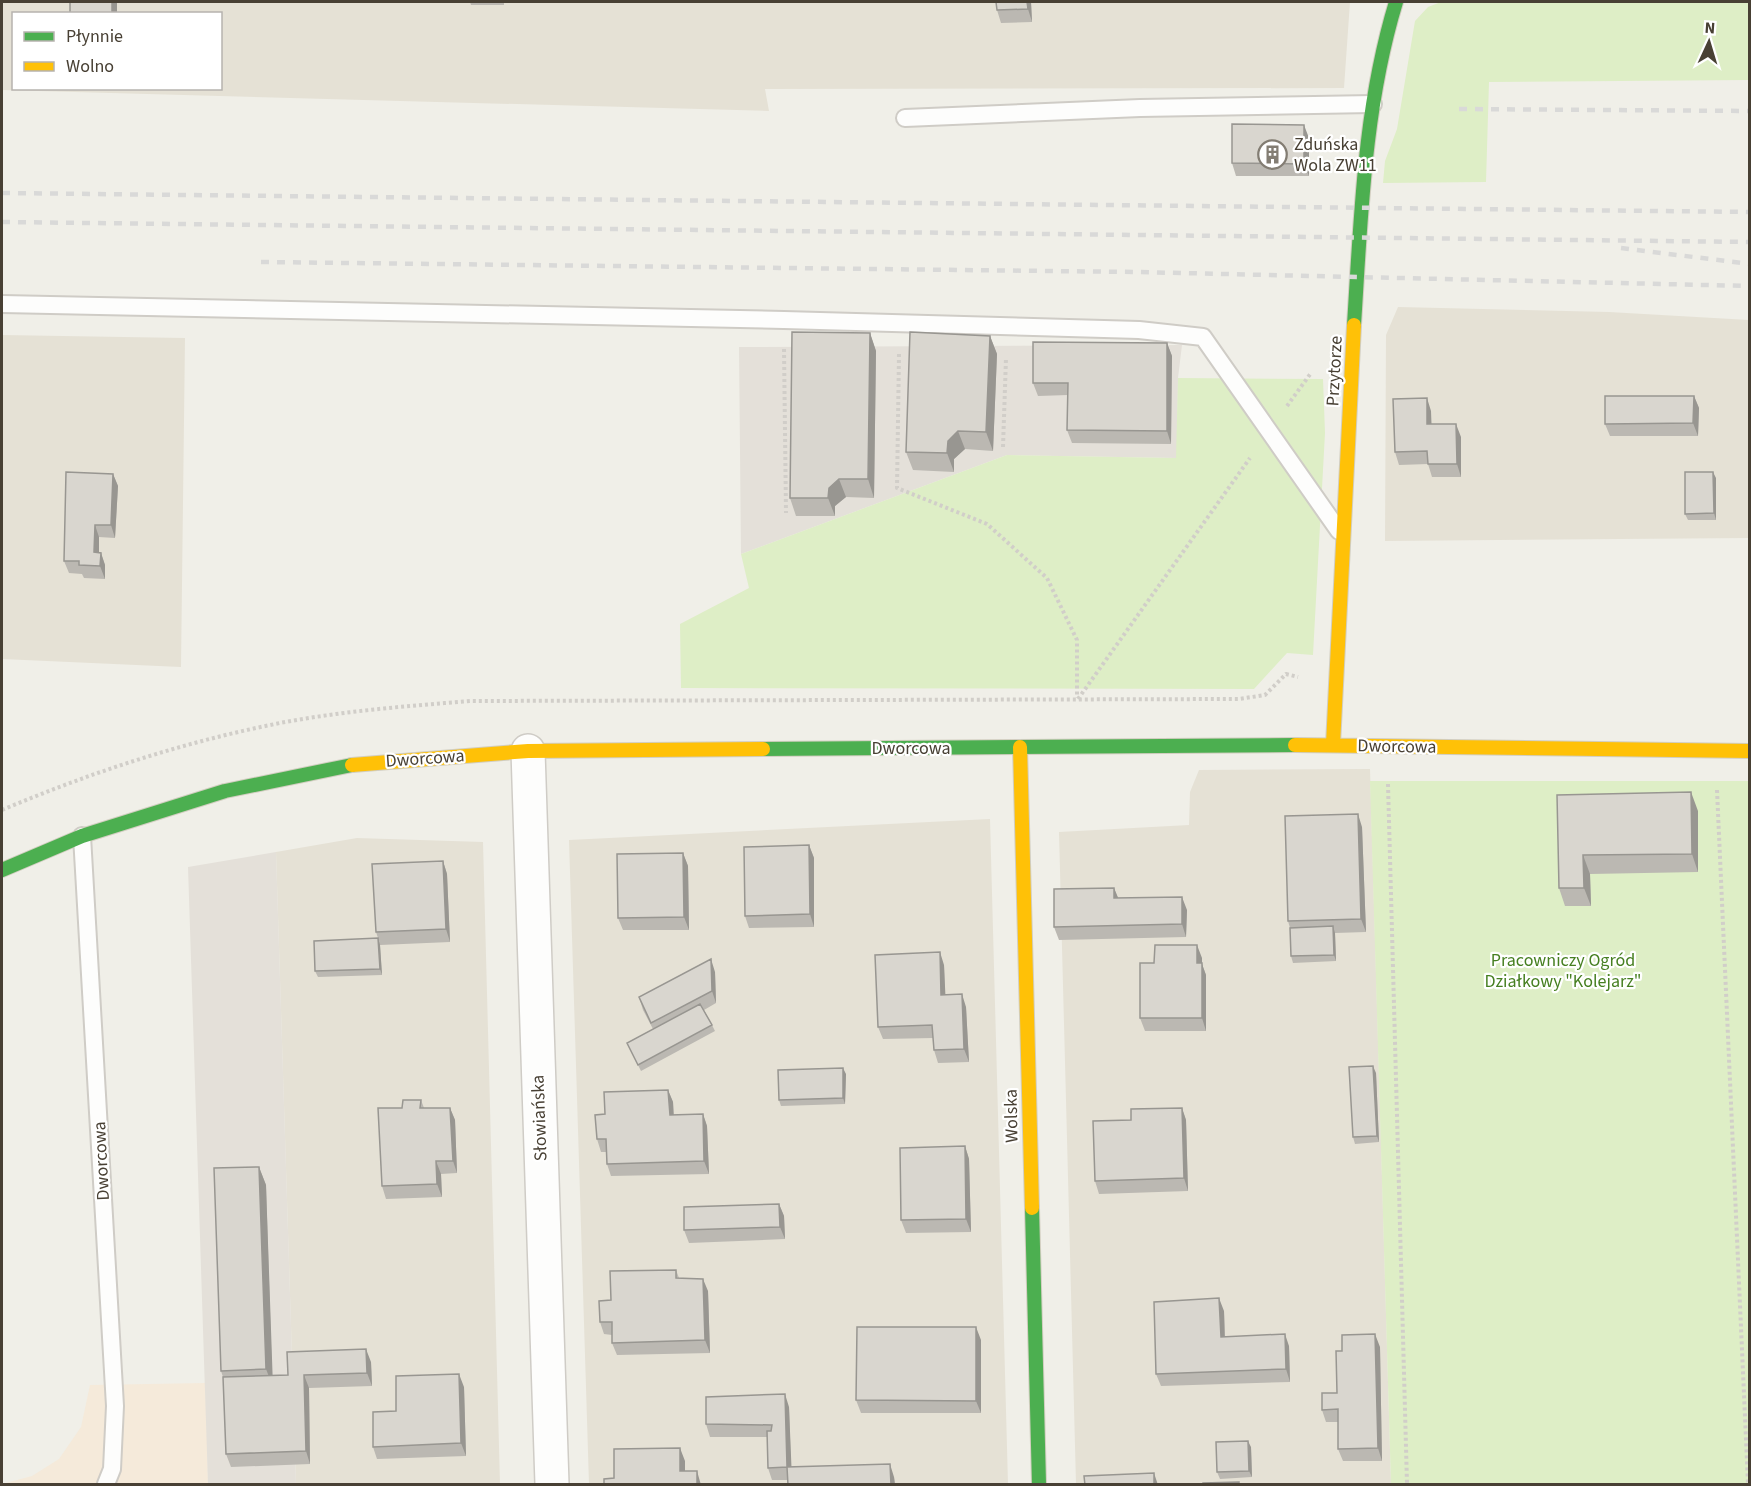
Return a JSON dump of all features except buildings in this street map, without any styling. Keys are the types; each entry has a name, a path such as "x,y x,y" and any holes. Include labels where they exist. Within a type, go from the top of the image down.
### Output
{"street":[{"name":"Przytorze","path":"1333,745 1360,208 1373,104 1390,20 1396,2"},
{"name":"Dworcowa","path":"2,870 82,836 225,791 365,762 528,751 1020,747 1333,745 1749,751"},
{"name":"Wolska","path":"1020,747 1039,1485"},
{"name":"Słowiańska","path":"528,751 552,1485"}],"lane":[{"path":"905,118 1140,108 1373,104"},
{"path":"2,304 784,320 1139,330 1203,337 1343,537"},
{"name":"Dworcowa","path":"82,836 115,1406 112,1469 106,1485"}],"path":[{"path":"784,320 786,513"},
{"path":"900,324 897,488 987,524 1047,578 1077,640 1077,699 1316,366"},
{"path":"1003,447 1007,327"},
{"path":"1391,746 1388,781 1407,1485"},
{"path":"1716,752 1748,1485"}],"shaded area":[{"path":"2,2 1350,2 1344,88 765,89 769,111 2,90"},
{"path":"1398,307 1609,312 1749,320 1749,538 1385,541 1386,335"},
{"path":"2,335 185,338 181,667 2,659"},
{"path":"1182,345 1178,378 1177,458 1007,455 741,554 739,347"},
{"path":"1370,769 1391,1484 1076,1484 1059,832 1189,825 1190,792 1199,770"},
{"path":"990,819 1008,1484 589,1484 569,840"},
{"path":"357,838 483,842 500,1484 296,1484 276,852"},
{"path":"276,852 296,1484 208,1484 188,867"},
{"path":"206,1383 208,1484 2,1484 32,1476 59,1459 81,1427 90,1385"}],"green space":[{"path":"1441,2 1749,2 1749,80 1489,82 1486,182 1383,183 1385,161 1397,129 1415,21 1428,7"},
{"path":"1178,378 1323,379 1325,433 1313,655 1287,653 1254,689 681,688 680,624 749,588 741,554 1007,455 1176,458"},
{"name":"Pracowniczy Ogród Działkowy \"Kolejarz\"","path":"1370,781 1749,781 1749,1484 1391,1484"}],"railway":[{"path":"1459,109 1750,111"},
{"path":"2,193 1750,212"},
{"path":"2,222 1750,242"},
{"path":"1621,248 1750,264"},
{"path":"261,262 1137,272 1750,286"}],"traffic: fast":[{"path":"1354,325 1370,122 1385,42 1396,2"},
{"path":"763,749 1295,745"},
{"path":"2,870 82,836 225,791 352,765"},
{"path":"1032,1208 1039,1484"}],"traffic: slow":[{"path":"1333,745 1354,325"},
{"path":"1295,745 1750,751"},
{"path":"1020,747 1032,1208"},
{"path":"352,765 528,751 763,749"}],"place":[{"name":"Zduńska Wola ZW11","path":"1273,154"}]}
